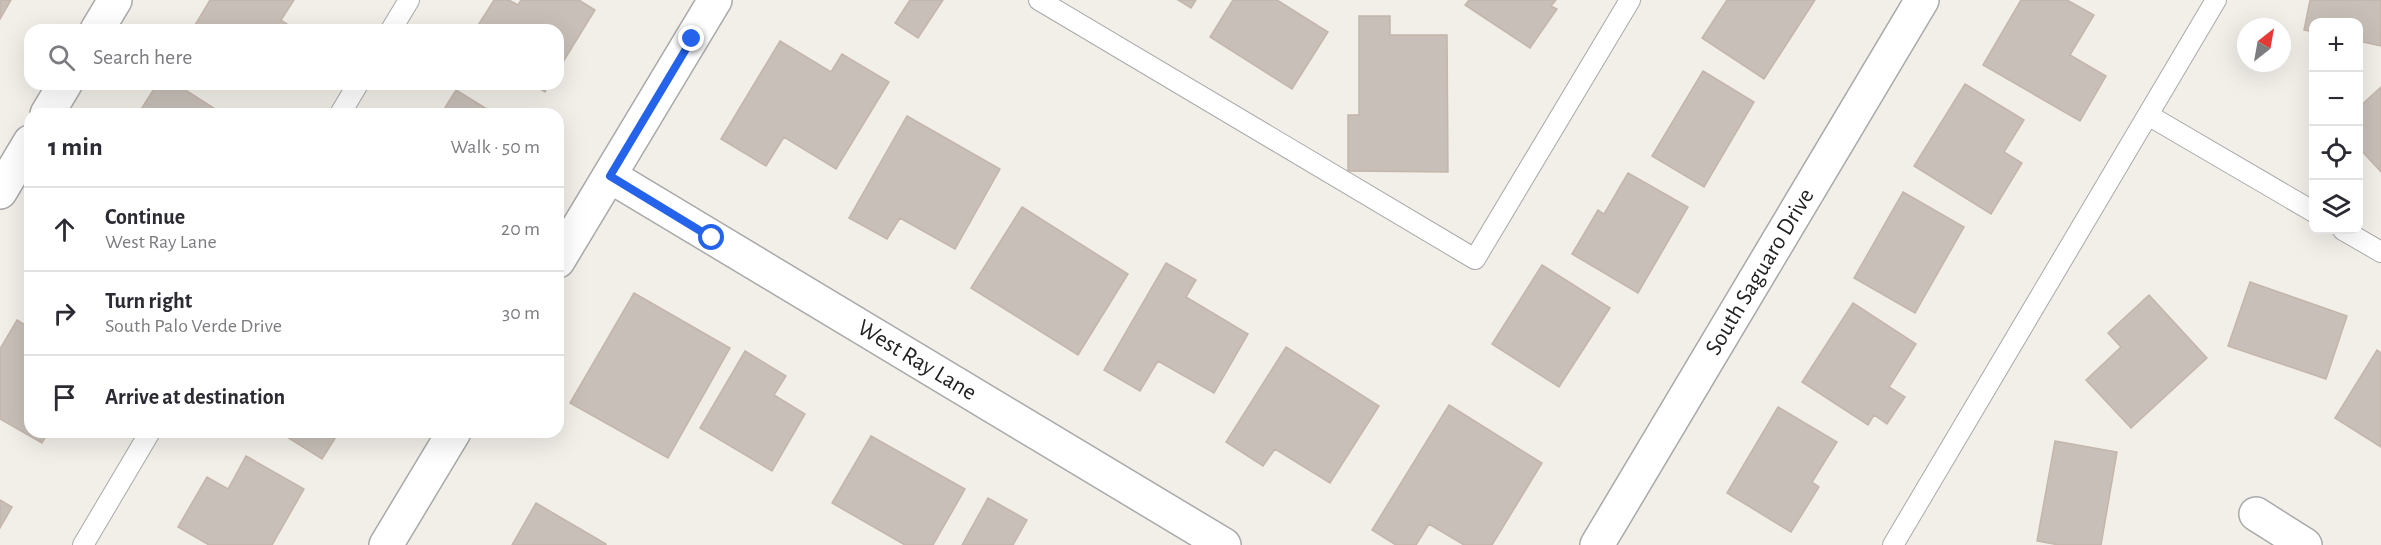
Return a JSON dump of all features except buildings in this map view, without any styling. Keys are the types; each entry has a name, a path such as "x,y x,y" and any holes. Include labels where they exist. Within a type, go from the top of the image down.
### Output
{"street":[{"path":"101,24 115,0"},
{"path":"564,251 715,0"},
{"name":"South Saguaro Drive","path":"1597,545 1922,0"},
{"path":"51,108 61,90"},
{"path":"0,192 24,152"},
{"name":"West Ray Lane","path":"610,176 1224,545"},
{"path":"386,545 450,438"},
{"path":"2256,514 2305,545"}],"lane":[{"path":"395,24 409,0"},
{"path":"1039,0 1475,259 1630,0"},
{"path":"1893,545 2216,0"},
{"path":"344,108 354,90"},
{"path":"2148,114 2309,210"},
{"path":"2350,234 2381,252"},
{"path":"83,545 146,438"}],"route":[{"path":"692,39 610,176 712,238"}]}
